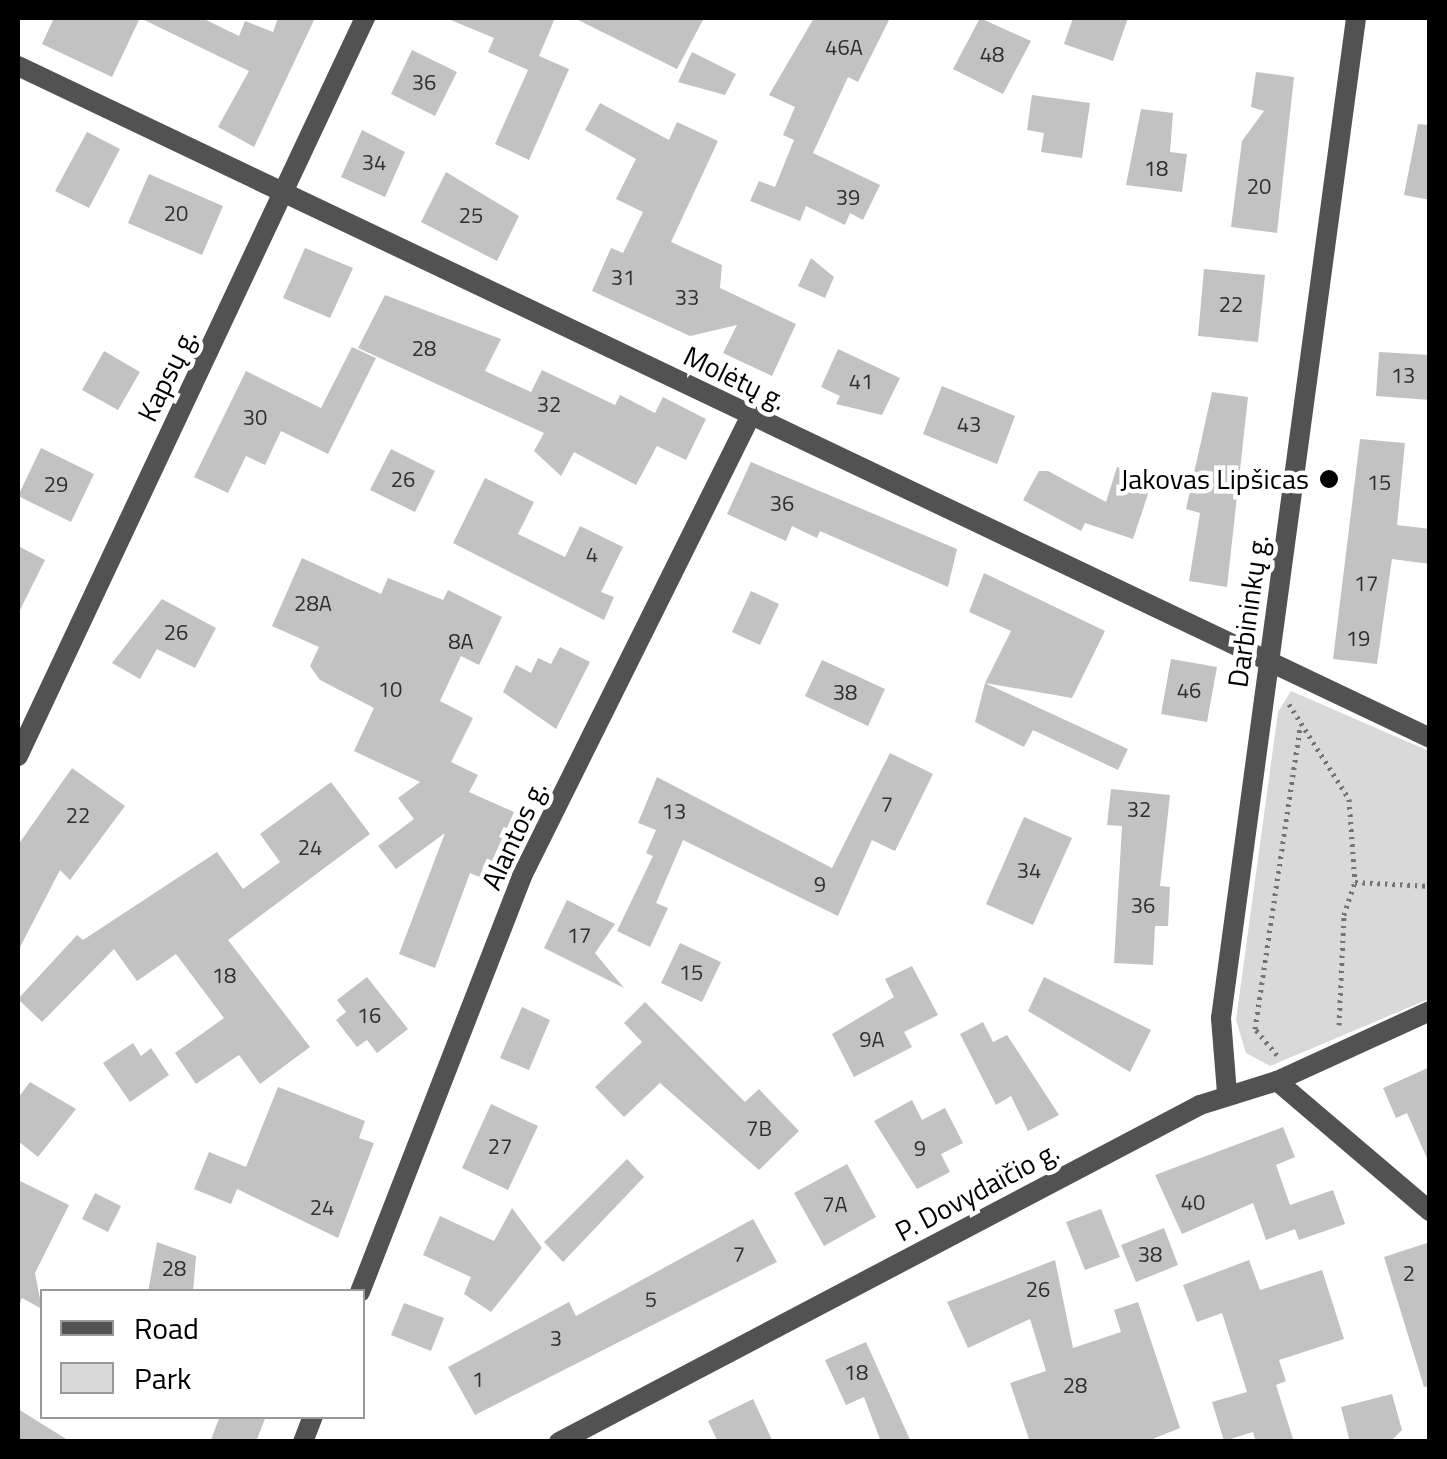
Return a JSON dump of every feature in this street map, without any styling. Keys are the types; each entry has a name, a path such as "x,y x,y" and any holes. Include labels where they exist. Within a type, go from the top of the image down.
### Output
{"street":[{"name":"Kapsų g.","path":"18,756 365,18"},
{"name":"Darbininkų g.","path":"1227,1093 1221,1018 1356,18"},
{"name":"Molėtų g.","path":"18,66 1430,738"},
{"name":"Alantos g.","path":"361,1289 522,876 750,417"},
{"name":"P. Dovydaičio g.","path":"560,1442 1227,1093 1277,1081 1430,1010"},
{"path":"1277,1081 1430,1211"}],"path":[{"path":"1270,660 1300,728 1349,799 1355,882 1344,914 1339,1030 1324,1036"},
{"path":"1293,1048 1263,1048 1254,1028 1300,728"},
{"path":"1355,882 1430,886"}],"green space":[{"path":"1291,691 1429,751 1429,999 1270,1066 1246,1053 1236,1020 1278,712"}],"building":[{"path":"54,18 140,18 112,77 42,44"},
{"path":"140,18 202,18 239,36 245,21 273,32 278,18 315,18 254,147 218,127 249,71"},
{"path":"446,18 555,18 539,56 569,69 529,160 495,144 528,70 488,52 494,38"},
{"path":"574,18 704,18 677,69"},
{"path":"814,18 890,18 858,82 848,77 813,153 880,185 863,220 850,213 845,225 806,206 800,221 750,201 759,181 775,187 794,140 783,135 795,107 769,95"},
{"path":"980,18 1031,41 1003,94 953,69"},
{"path":"1073,18 1128,18 1113,61 1064,44"},
{"path":"412,50 457,72 435,116 391,94"},
{"path":"692,52 736,74 725,95 678,82"},
{"path":"1256,72 1294,77 1277,233 1231,227 1242,141 1264,111 1251,107"},
{"path":"1032,95 1090,103 1082,158 1041,152 1044,133 1027,130"},
{"path":"600,103 669,140 677,122 718,141 671,242 722,265 720,288 796,324 772,376 723,353 737,325 690,336 592,291 611,248 623,253 643,212 616,199 636,159 585,130"},
{"path":"1141,109 1173,113 1170,152 1187,154 1182,192 1126,185"},
{"path":"1418,124 1430,125 1430,200 1404,195"},
{"path":"362,130 405,152 385,197 341,177"},
{"path":"87,132 120,149 89,208 55,191"},
{"path":"446,172 519,216 497,261 421,222"},
{"path":"149,174 223,206 202,255 128,223"},
{"path":"305,248 353,268 330,318 283,298"},
{"path":"811,258 834,277 825,298 798,286"},
{"path":"1204,269 1265,275 1258,342 1198,336"},
{"path":"385,295 501,339 485,371 531,392 542,370 615,405 620,395 655,413 663,397 706,419 686,460 657,446 636,485 574,452 561,476 534,451 544,433 358,348"},
{"path":"352,347 376,358 328,454 281,431 265,465 246,456 228,493 194,477 246,371 321,408"},
{"path":"838,349 900,378 882,415 836,404 840,396 821,387"},
{"path":"104,351 140,372 118,410 82,390"},
{"path":"1379,352 1430,355 1430,400 1376,396"},
{"path":"942,386 1015,416 997,464 923,434"},
{"path":"1212,392 1248,397 1227,587 1189,581 1200,513 1186,509"},
{"path":"1360,439 1405,443 1397,525 1430,529 1430,564 1392,559 1377,664 1333,659"},
{"path":"41,448 94,474 71,522 18,496"},
{"path":"391,449 435,471 415,512 370,490"},
{"path":"751,462 957,549 948,587 820,531 817,538 792,526 786,541 727,514"},
{"path":"1117,467 1153,479 1133,539 1085,523 1081,531 1023,500 1039,471 1048,471 1106,502"},
{"path":"485,478 534,502 518,534 565,557 580,526 623,547 601,592 614,597 604,620 453,543"},
{"path":"18,546 45,560 18,614"},
{"path":"302,558 381,594 388,578 443,600 448,590 502,617 479,665 461,656 440,701 473,718 451,762 478,775 469,792 514,812 484,879 470,873 435,968 399,954 445,833 396,869 378,846 414,819 398,798 420,782 354,751 374,708 320,680 310,666 319,647 272,626"},
{"path":"984,573 1105,631 1072,698 985,683 1011,631 969,612"},
{"path":"751,591 779,604 760,645 732,632"},
{"path":"162,599 216,628 195,668 157,649 140,679 112,663"},
{"path":"560,647 590,662 556,729 503,692 516,665 531,673 538,658 551,664"},
{"path":"1171,659 1217,667 1207,722 1161,714"},
{"path":"822,660 885,689 868,726 805,696"},
{"path":"985,683 1128,749 1118,770 1033,730 1024,747 975,722"},
{"path":"890,753 933,774 895,851 872,840 838,916 683,840 656,903 668,908 650,947 617,931 653,856 646,853 656,830 638,823 657,777 832,868"},
{"path":"72,768 125,806 70,880 60,870 18,951 18,845"},
{"path":"331,782 370,834 228,940 310,1047 260,1084 239,1055 196,1084 175,1053 224,1018 176,954 137,981 114,949 42,1022 18,999 77,935 83,940 217,852 243,889 280,862 260,834"},
{"path":"1111,789 1170,795 1160,886 1170,887 1168,926 1155,926 1153,965 1114,963 1122,826 1107,825"},
{"path":"1024,817 1072,838 1033,925 986,904"},
{"path":"567,900 615,924 595,953 624,988 544,948"},
{"path":"680,943 721,962 702,1002 661,983"},
{"path":"912,966 938,1015 904,1032 912,1047 854,1077 832,1034 894,997 885,979"},
{"path":"367,977 408,1029 377,1053 367,1040 357,1047 336,1020 346,1012 337,1000"},
{"path":"1044,977 1151,1030 1130,1072 1028,1011"},
{"path":"645,1002 745,1102 759,1089 799,1131 759,1170 660,1083 624,1117 595,1087 642,1042 624,1023"},
{"path":"522,1007 550,1020 529,1070 500,1058"},
{"path":"983,1022 993,1042 1007,1035 1059,1115 1028,1131 1011,1096 996,1105 960,1034"},
{"path":"133,1043 141,1056 151,1048 169,1075 130,1102 103,1063"},
{"path":"1430,1067 1430,1165 1407,1113 1396,1118 1383,1088"},
{"path":"30,1082 76,1109 38,1157 18,1141 18,1098"},
{"path":"278,1087 365,1121 359,1138 374,1143 338,1238 237,1189 231,1204 194,1189 209,1152 246,1167"},
{"path":"912,1100 922,1120 945,1108 963,1143 941,1154 950,1172 917,1189 874,1121"},
{"path":"491,1104 538,1126 508,1190 462,1168"},
{"path":"1283,1127 1295,1157 1276,1165 1290,1205 1333,1190 1345,1224 1299,1240 1295,1229 1266,1240 1253,1203 1182,1234 1155,1175"},
{"path":"627,1159 644,1177 563,1262 544,1242"},
{"path":"847,1164 876,1217 824,1246 794,1193"},
{"path":"18,1180 69,1205 35,1273 40,1308 22,1298 18,1308"},
{"path":"95,1193 121,1206 108,1232 82,1219"},
{"path":"512,1208 542,1248 491,1312 464,1294 471,1277 423,1255 440,1216 494,1241"},
{"path":"1101,1209 1120,1257 1085,1270 1066,1222"},
{"path":"753,1219 777,1262 475,1415 448,1367 569,1302 576,1316"},
{"path":"1164,1228 1178,1265 1136,1282 1121,1245"},
{"path":"157,1242 196,1256 193,1289 149,1289"},
{"path":"1430,1242 1430,1386 1424,1387 1384,1257"},
{"path":"1055,1260 1073,1348 1121,1332 1114,1310 1138,1302 1180,1428 1145,1442 1030,1442 1010,1383 1046,1371 1030,1319 968,1348 947,1302"},
{"path":"1249,1260 1260,1290 1322,1270 1344,1339 1279,1360 1286,1381 1276,1385 1294,1442 1256,1442 1253,1432 1224,1441 1212,1402 1247,1392 1222,1313 1197,1322 1183,1285"},
{"path":"404,1303 444,1318 431,1351 391,1335"},
{"path":"866,1342 911,1442 881,1442 864,1397 846,1405 825,1360"},
{"path":"1392,1394 1402,1430 1390,1442 1350,1442 1341,1407"},
{"path":"753,1399 773,1442 718,1442 708,1421"},
{"path":"18,1409 71,1442 18,1442"},
{"path":"219,1419 265,1419 256,1442 210,1442"}],"place":[{"name":"Jakovas Lipšicas","path":"1329,479"}]}
